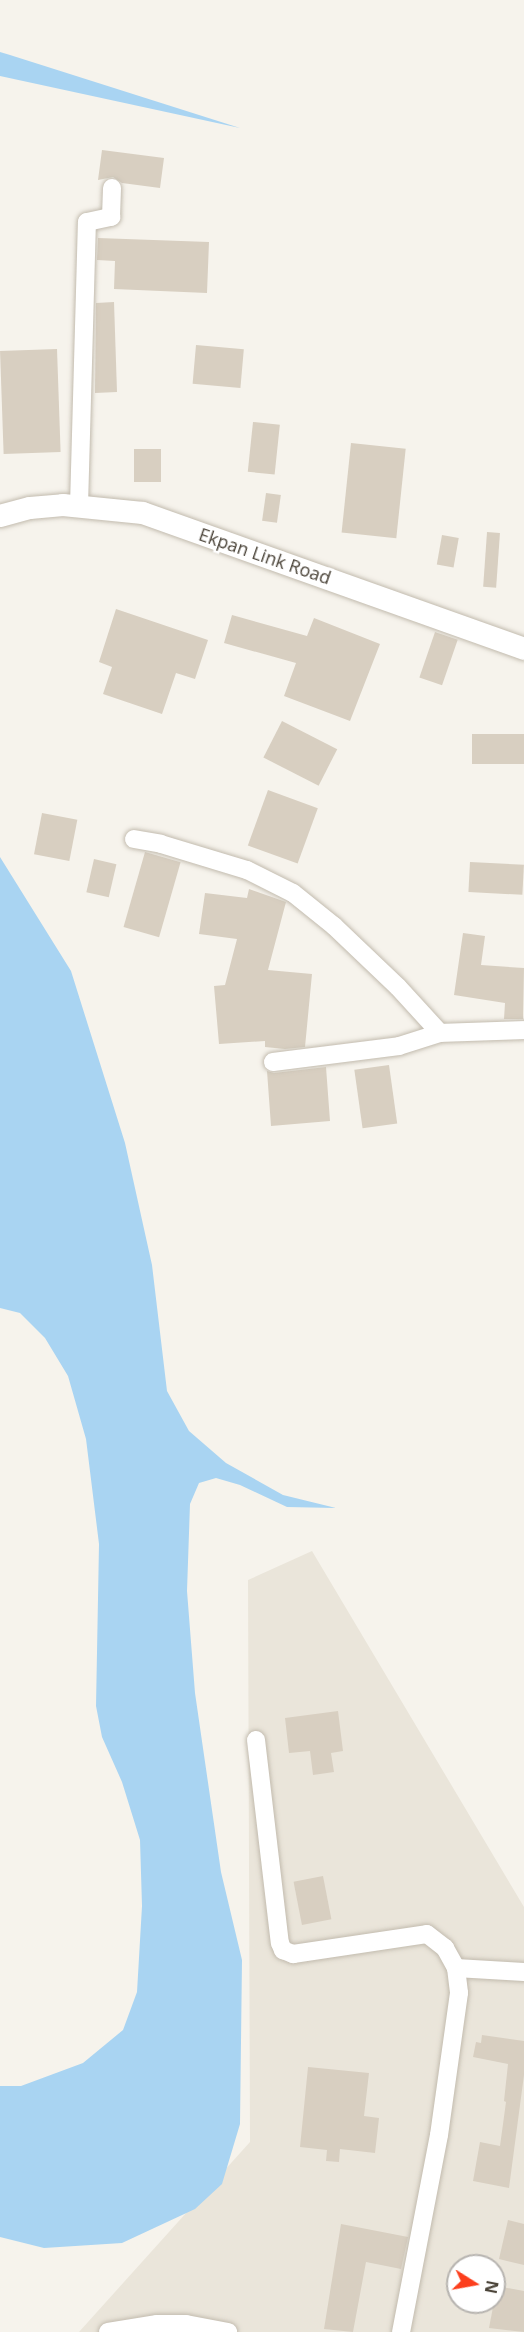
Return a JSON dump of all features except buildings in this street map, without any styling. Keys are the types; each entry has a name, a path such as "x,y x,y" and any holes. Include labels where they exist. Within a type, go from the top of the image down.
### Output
{"street":[{"path":"80,506 87,222 111,217 112,188"},
{"name":"Ekpan Link Road","path":"0,516 30,507 80,506 143,513 524,649"},
{"path":"134,839 161,844 247,870 293,893 334,926 398,987 440,1034"},
{"path":"273,1062 399,1046 440,1034 524,1030"},
{"path":"256,1740 280,1943 283,1950 293,1954 427,1934 445,1948 456,1968 459,1993 440,2135 401,2332"},
{"path":"456,1968 524,1972"},
{"path":"108,2332 158,2324 186,2324 228,2332"}],"shaded area":[{"path":"312,1551 524,1907 524,2332 79,2332 250,2142 248,1580"}],"water":[{"path":"0,52 10,55 240,128 0,76"},
{"path":"0,857 71,971 125,1143 152,1265 167,1391 189,1431 226,1463 283,1495 336,1508 287,1507 240,1485 216,1478 199,1483 190,1504 187,1591 195,1693 221,1872 242,1960 240,2124 222,2184 195,2209 122,2243 44,2248 0,2237 0,2086 21,2086 83,2063 123,2030 137,1992 142,1906 140,1840 122,1782 102,1737 96,1706 99,1544 86,1439 68,1376 45,1338 20,1313 0,1308"}]}
